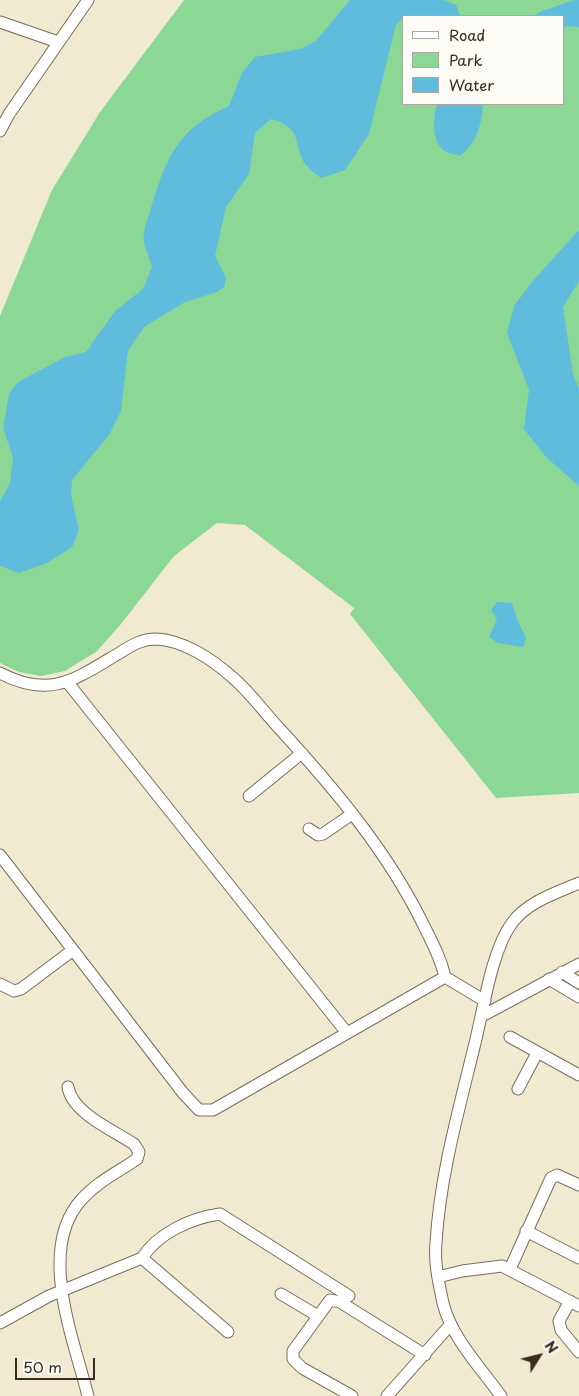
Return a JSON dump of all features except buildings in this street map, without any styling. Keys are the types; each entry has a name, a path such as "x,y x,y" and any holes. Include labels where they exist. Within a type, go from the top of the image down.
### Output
{"street":[{"path":"0,131 9,114 88,0"},
{"path":"0,22 58,42"},
{"path":"0,673 15,681 32,685 52,686 68,682 143,640 177,643 202,655 233,677 302,753 378,848 416,908 442,964 445,977 485,1001"},
{"path":"68,682 347,1033"},
{"path":"249,796 302,753"},
{"path":"309,829 318,835 323,834 352,814"},
{"path":"0,855 183,1094 200,1110 213,1110 445,977"},
{"path":"502,1396 451,1324 444,1305 438,1277 435,1244 448,1154 485,1001 501,945 510,925 531,905 579,882"},
{"path":"0,984 14,991 21,989 73,950"},
{"path":"482,1016 579,964"},
{"path":"562,972 579,984"},
{"path":"549,979 579,997"},
{"path":"510,1037 579,1075"},
{"path":"518,1089 537,1053"},
{"path":"68,1087 70,1095 82,1110 134,1144 139,1152 137,1159 98,1183 80,1200 61,1240 61,1287 71,1338 88,1396"},
{"path":"506,1268 551,1178 557,1175 579,1185"},
{"path":"0,1323 61,1287 142,1258 147,1249 172,1230 220,1214 349,1296"},
{"path":"526,1231 579,1258"},
{"path":"142,1258 228,1332"},
{"path":"438,1277 476,1268 506,1268 574,1304 559,1322 561,1330 579,1352"},
{"path":"281,1294 318,1316"},
{"path":"352,1396 302,1368 293,1359 293,1351 326,1304 333,1299 425,1355"},
{"path":"388,1396 451,1324"}],"green space":[{"path":"184,0 579,0 579,793 496,798 350,614 354,608 245,525 217,523 174,556 121,624 96,652 65,671 41,676 19,672 0,663 0,316 52,190 100,112"}],"water":[{"path":"350,0 444,0 456,5 460,15 402,15 402,19 396,25 369,134 345,170 321,178 305,164 296,137 288,127 281,123 271,119 255,133 249,174 226,207 215,256 226,278 224,287 217,292 185,302 144,327 128,351 121,411 109,435 72,480 71,495 79,530 72,547 47,563 19,573 0,566 0,501 10,483 13,457 3,428 9,394 18,382 65,357 86,352 115,311 143,289 152,267 144,242 146,225 162,174 177,146 186,135 197,124 229,106 242,73 255,57 300,49 316,41"},
{"path":"579,0 579,27 567,26 564,28 564,15 536,15"},
{"path":"437,105 483,105 478,133 471,145 460,156 448,153 440,147 435,136"},
{"path":"579,230 579,281 563,307 573,374 579,389 579,486 546,457 524,429 529,390 507,333 514,306 531,283"},
{"path":"497,602 512,603 526,638 523,647 498,643 489,637 497,619 491,610"}]}
